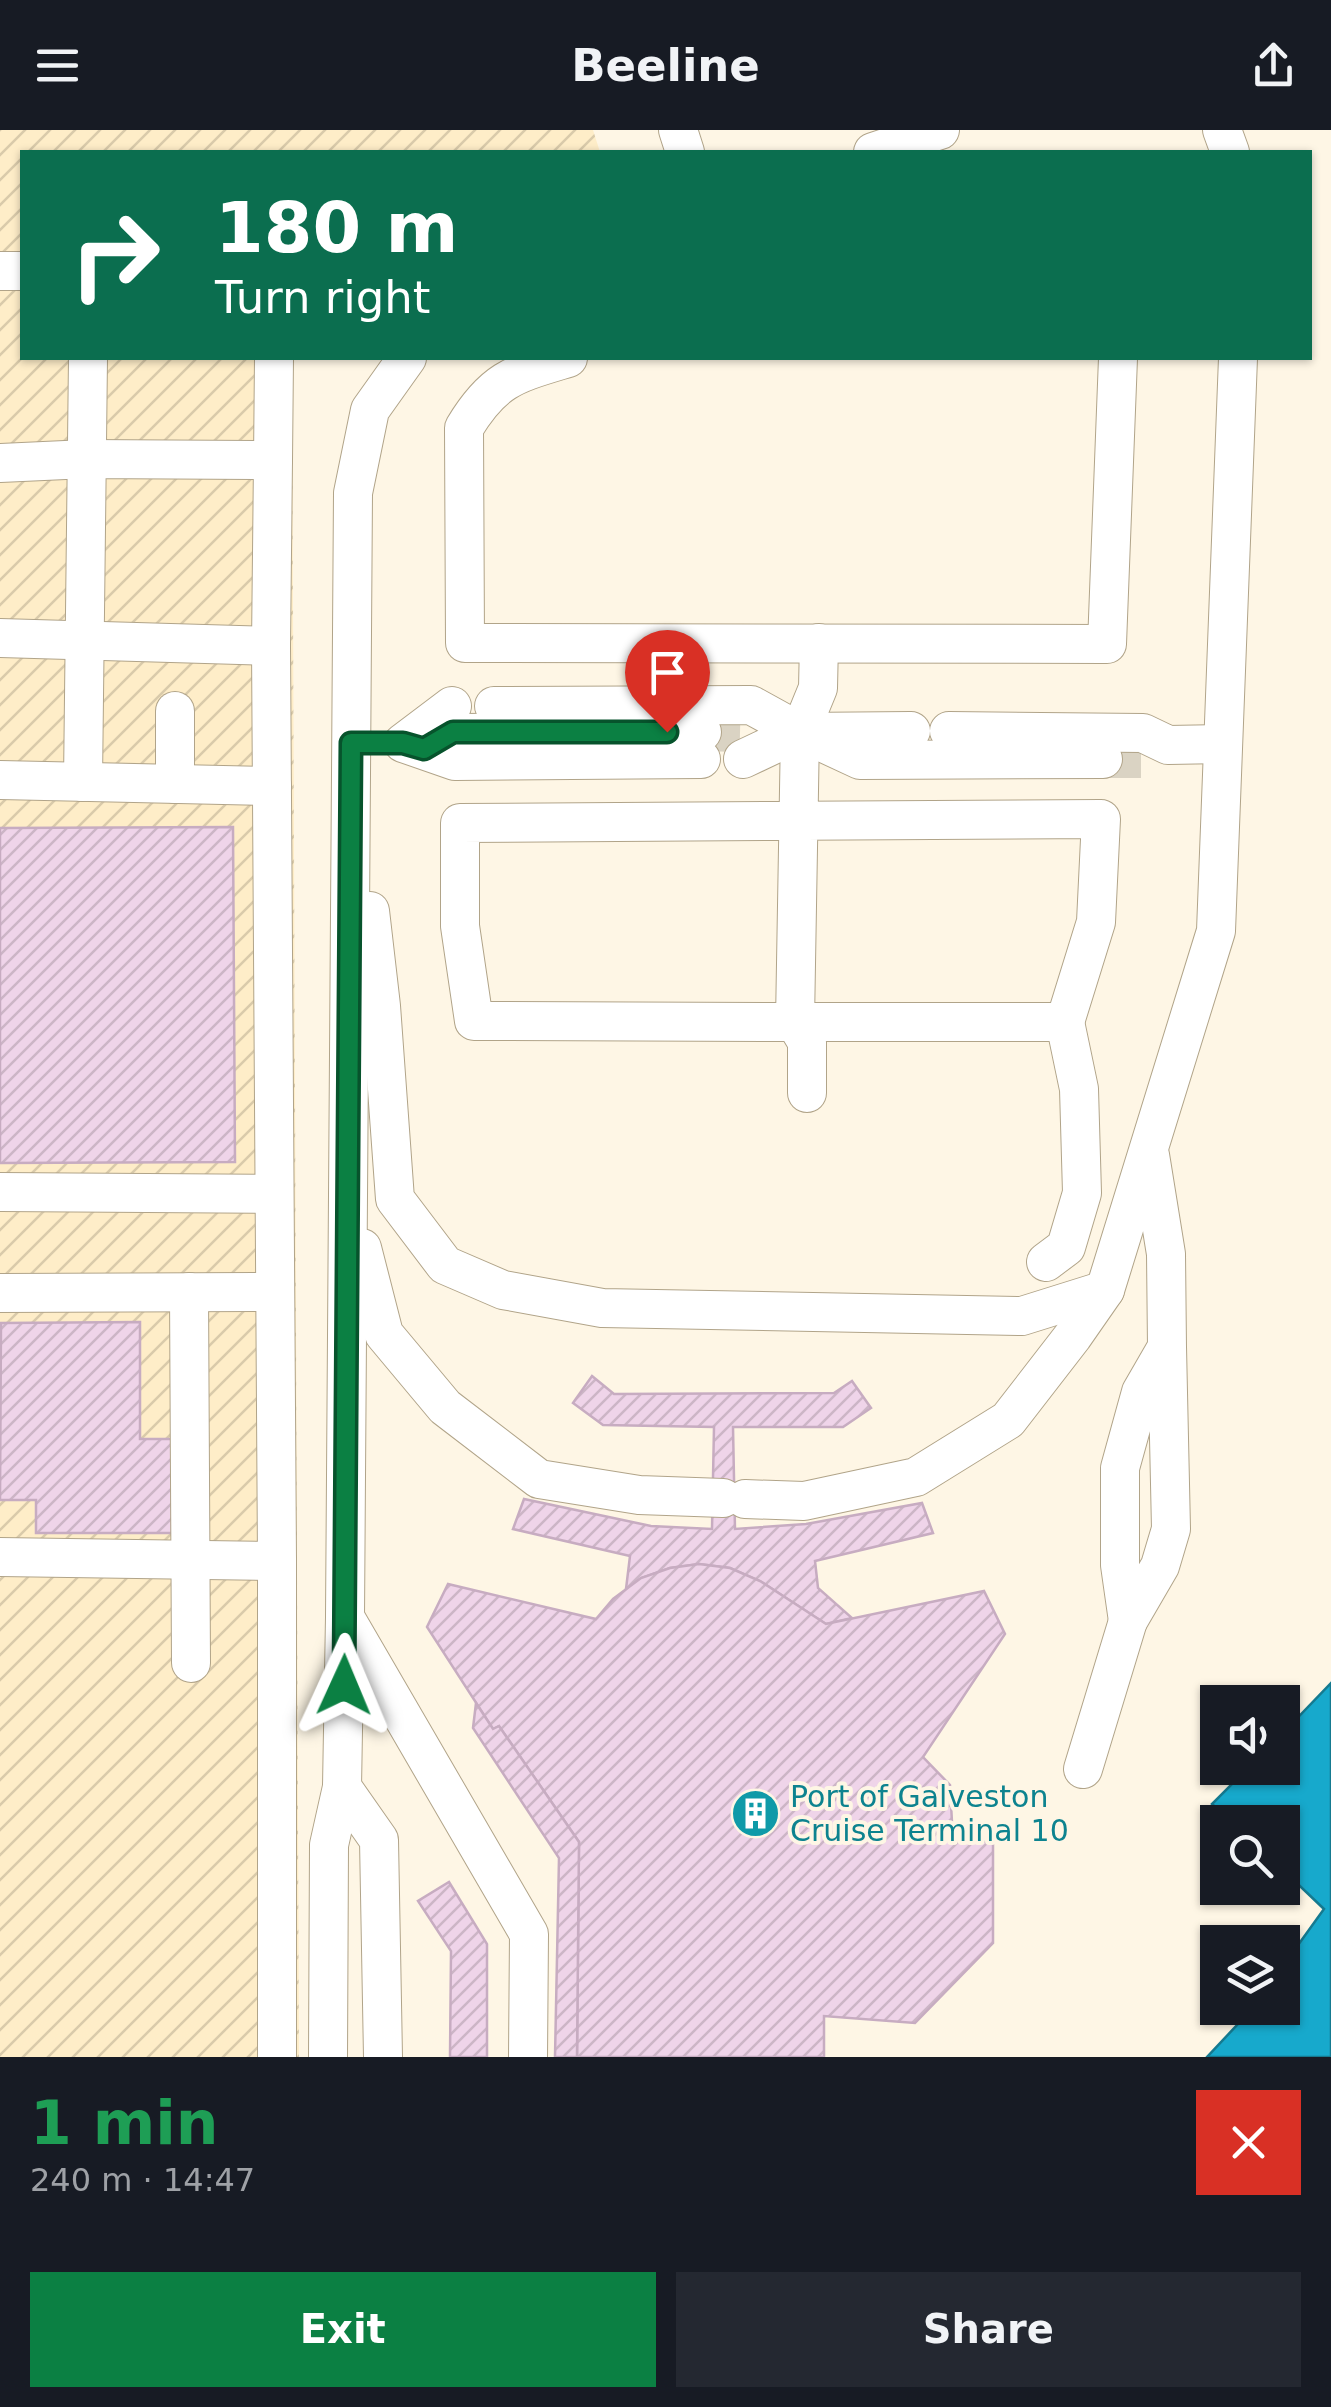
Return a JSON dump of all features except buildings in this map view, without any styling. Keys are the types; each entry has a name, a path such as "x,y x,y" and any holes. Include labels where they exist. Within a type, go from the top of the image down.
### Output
{"street":[{"path":"879,150 940,130"},
{"path":"83,782 88,360"},
{"path":"274,360 271,646 277,2057"},
{"path":"328,2057 328,1844 342,1787 345,1617 352,492 370,410 406,360"},
{"path":"561,360 515,374 482,398 464,428 466,643 1107,644 1118,360"},
{"path":"348,1195 384,1334 444,1407 539,1478 638,1496 804,1501 916,1476 1008,1420 1105,1290 1216,931 1238,360"},
{"path":"0,463 88,459 273,460"},
{"path":"0,638 271,646"},
{"path":"794,1093 781,1045 795,1022 800,732 818,688 819,643"},
{"path":"494,706 752,705 860,760 1103,759"},
{"path":"414,746 452,706"},
{"path":"175,710 175,784"},
{"path":"743,746 800,732 911,731"},
{"path":"949,731 1142,733 1155,752 1224,744"},
{"path":"351,743 414,746 455,761 702,746"},
{"path":"0,780 272,786"},
{"path":"1046,1262 1066,1247 1082,1194 1079,1089 1065,1022 1096,922 1101,818 460,823 460,926 474,1021 1065,1022"},
{"path":"351,833 368,891 382,1006 395,1199 445,1265 503,1290 602,1308 1022,1316 1105,1290"},
{"path":"1082,1769 1128,1622 1160,1566 1171,1529 1166,1254 1149,1148"},
{"path":"0,1192 274,1194"},
{"path":"189,1292 191,1663"},
{"path":"0,1293 275,1292"},
{"path":"1128,1622 1120,1565 1120,1468 1141,1392 1167,1347"},
{"path":"0,1557 277,1560"},
{"path":"345,1617 529,1934 528,2057"},
{"path":"342,1787 378,1840 383,2057"}],"shaded area":[{"path":"0,130 593,130 599,150 20,150 20,360 292,360 299,2057 0,2057"}],"water":[{"path":"1331,1683 1331,2057 1207,2057 1237,2025 1300,2025 1300,1942 1324,1909 1300,1886 1300,1805 1212,1804 1231,1785 1300,1785 1300,1715"}],"tunnel":[{"path":"702,732 742,733"},
{"path":"1103,759 1142,759"}],"place":[{"name":"Port of Galveston Cruise Terminal 10","path":"755,1813"}],"route":[{"path":"344,1685 351,743 403,743 424,749 453,732 667,732"}]}
